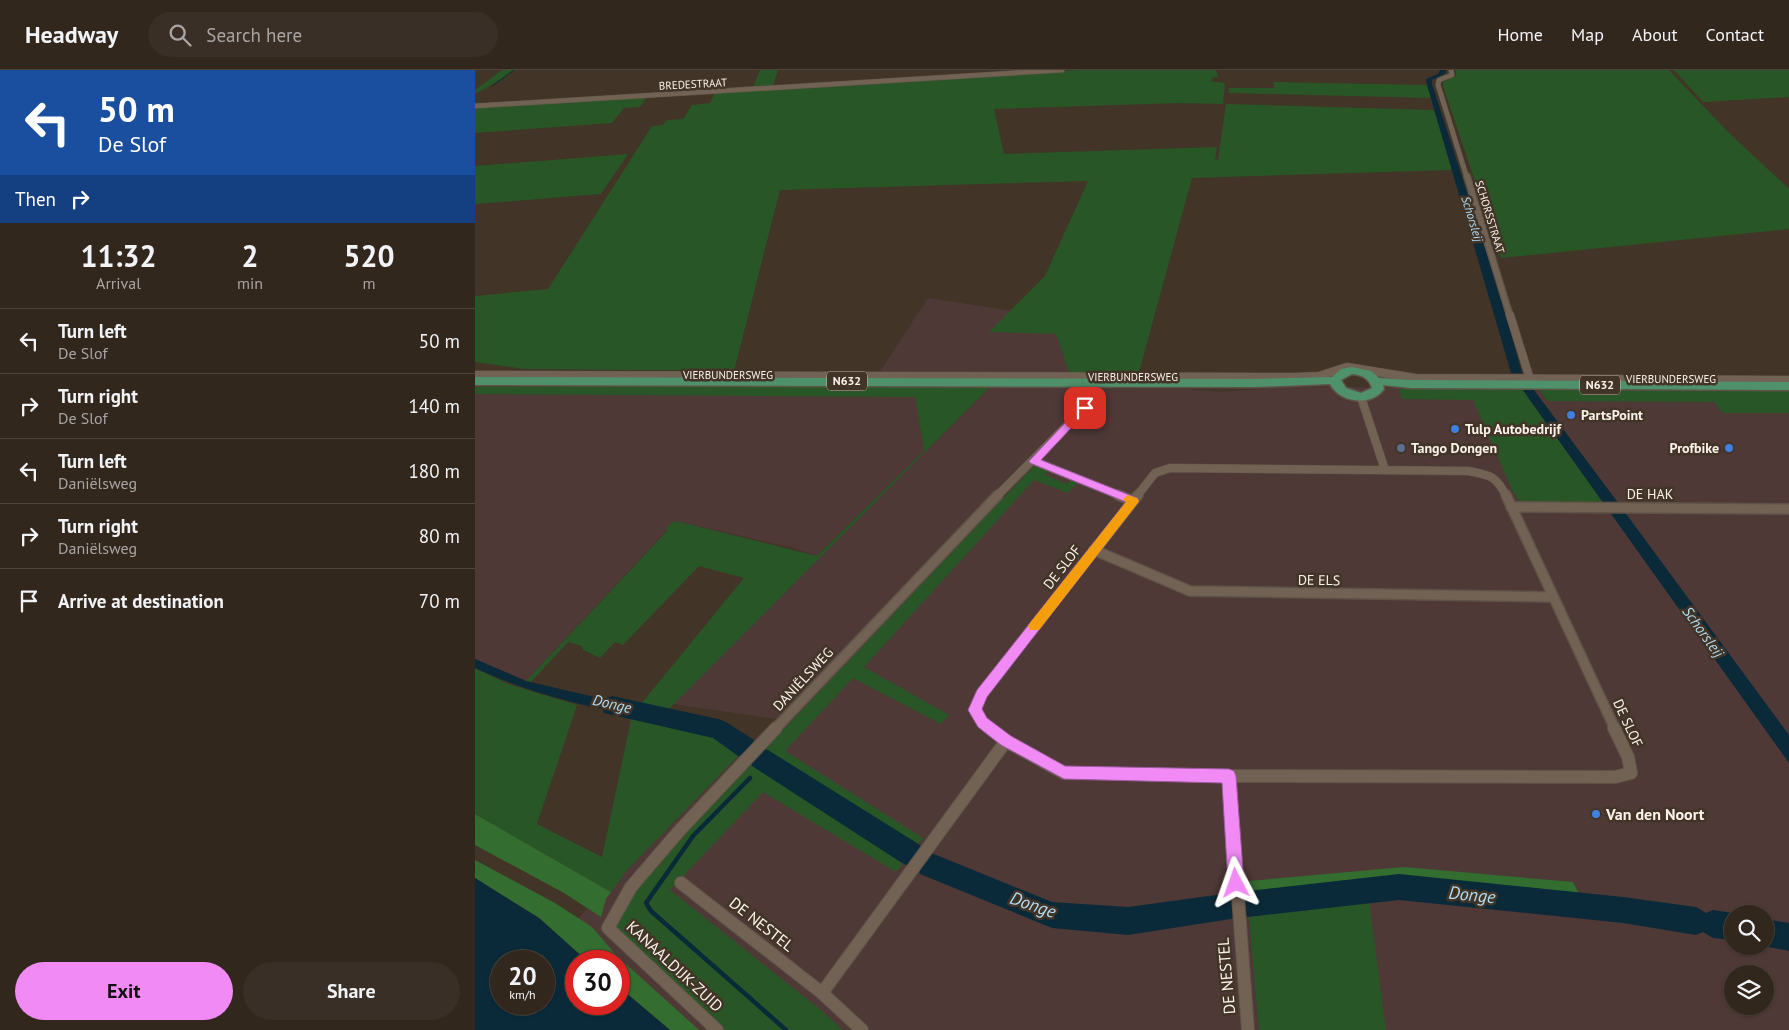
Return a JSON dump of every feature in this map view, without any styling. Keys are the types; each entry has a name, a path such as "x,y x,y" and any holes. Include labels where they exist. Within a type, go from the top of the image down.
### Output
{"main road":[{"name":"N632","path":"1353,371 1367,374 1377,385 1372,394 1361,397 1347,394 1336,384 1341,373 1353,371"},
{"name":"VIERBUNDERSWEG","path":"476,377 1254,380 1336,384"},
{"name":"VIERBUNDERSWEG","path":"1377,385 1769,383 1789,386"}],"street":[{"name":"BREDESTRAAT","path":"475,106 1061,70"},
{"name":"SCHORSSTRAAT","path":"1451,70 1452,75 1450,78 1439,80 1438,85 1530,379"},
{"name":"VIERBUNDERSWEG","path":"1254,380 1319,376 1347,367 1415,378 1769,383 1789,380"},
{"name":"DANIËLSWEG","path":"608,928 631,887 680,830 934,560 1034,461 1097,395"},
{"path":"1361,397 1385,470"},
{"path":"1034,461 1133,501"},
{"name":"DE SLOF","path":"1170,468 1385,470 1481,473 1492,476 1501,485 1628,757 1631,773 1615,777 1229,776 1064,772 1006,741 983,723 975,710 981,694 1133,501 1155,473 1170,468"},
{"name":"DE HAK","path":"1511,507 1789,508"},
{"name":"DE ELS","path":"1094,550 1189,591 1552,597"},
{"path":"821,993 1006,741"},
{"path":"1229,776 1239,918"},
{"name":"DE NESTEL","path":"681,883 821,993 861,1030"},
{"name":"DE NESTEL","path":"1239,918 1248,1030"},
{"name":"KANAALDIJK-ZUID","path":"608,928 717,1030"}],"shaded area":[{"path":"928,298 1013,311 1060,331 1076,346 1068,378 882,377 881,370"},
{"path":"1293,386 1789,395 1789,1030 684,1030 630,973 630,950 601,950 568,929 632,862 776,719 673,704 990,387 1186,389 1221,392"},
{"path":"475,394 915,396 924,451 817,556 794,548 676,521 666,529 668,529 526,681 475,659"}],"green space":[{"path":"502,70 515,70 475,94 475,90"},
{"path":"760,70 778,70 773,86 753,87"},
{"path":"1079,70 1216,70 1218,77 1214,77 1210,81 1225,83 1223,104 1181,103 994,109 1004,154 1217,147 1215,159 1218,160 1226,104 1434,110 1452,170 1192,178 1139,372 1069,372 1056,334 989,332 1045,276 1088,181 780,190 734,371 524,369 475,362 475,296 548,289 652,126 663,125 667,120 683,119 692,105 710,103 715,92"},
{"path":"1456,70 1669,70 1727,131 1789,189 1789,229 1501,258 1443,86 1443,82 1456,76"},
{"path":"1674,70 1789,70 1789,97 1703,102"},
{"path":"1273,82 1427,85 1431,98 1228,93 1229,88 1275,88"},
{"path":"647,97 640,107 624,108 612,123 475,133 475,107"},
{"path":"628,154 601,194 475,204 475,166"},
{"path":"475,387 990,387 660,718 724,732 747,747 627,870 611,892 475,814 475,668 508,684 577,705 537,824 602,857 632,715 744,578 699,566 623,645 615,642 600,658 583,650 582,646 568,642 531,682 526,681 668,530 665,529 676,521 817,556 924,451 915,397 475,394"},
{"path":"1538,388 1789,391 1789,413 1723,413 1714,402 1548,401"},
{"path":"1399,389 1522,389 1604,504 1533,503 1518,500 1473,400 1402,399"},
{"path":"1034,466 1049,470 1045,475 1067,484 1072,479 1076,481 1076,484 1068,493 1034,480 864,667 949,715 941,724 853,678 785,751 923,838 896,872 763,792 670,890 822,1011 843,1030 725,1030 614,925 635,886"},
{"path":"475,814 611,892 606,899 601,917 564,893 475,845"},
{"path":"475,860 555,903 592,927 612,950 575,950 539,918 475,878"},
{"path":"1404,867 1573,882 1585,905 1472,891 1424,888 1248,907 1249,881"},
{"path":"1368,893 1386,1030 1259,1030 1248,907"},
{"path":"630,968 699,1030 670,1030 630,996"}],"water":[{"name":"Schorsleij","path":"1440,70 1446,70 1446,73 1432,80 1432,84 1500,294 1522,373 1511,373 1427,85 1426,79 1438,74"},
{"path":"1522,389 1534,390 1619,504 1604,504"},
{"name":"Schorsleij","path":"1609,511 1624,511 1789,735 1789,763"},
{"path":"475,659 526,681 638,707 632,715 552,697 513,684 475,668"},
{"path":"475,878 539,918 575,950 565,950 565,1015 630,1015 630,996 670,1030 475,1030"}],"waterway":[{"path":"492,86 514,70"},
{"name":"Donge","path":"612,706 718,729 746,748"},
{"name":"Donge","path":"760,758 911,854"},
{"path":"750,778 693,836 646,903 651,911 786,1030"},
{"name":"Donge","path":"929,865 1052,915 1128,921 1231,906"},
{"name":"Donge","path":"1248,904 1399,887 1623,910 1696,921"},
{"name":"Donge","path":"1713,924 1724,926"},
{"name":"Donge","path":"1774,934 1789,937"}],"slow traffic":[{"path":"1034,626 1133,501 1128,499"}],"place":[{"name":"PartsPoint","path":"1571,415"},
{"name":"Tulp Autobedrijf","path":"1455,429"},
{"name":"Tango Dongen","path":"1401,448"},
{"name":"Profbike","path":"1729,448"},
{"name":"Van den Noort","path":"1596,814"}],"route":[{"path":"1085,408 1034,461 1133,501 981,694 975,710 983,723 1006,741 1064,772 1229,776 1236,883"}]}
